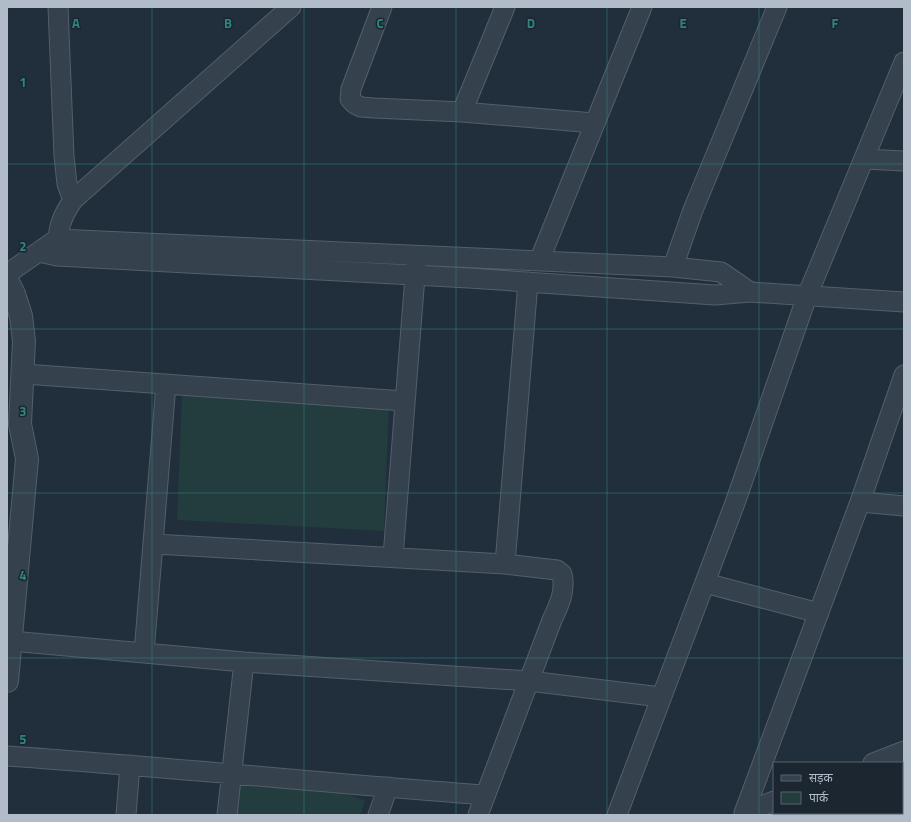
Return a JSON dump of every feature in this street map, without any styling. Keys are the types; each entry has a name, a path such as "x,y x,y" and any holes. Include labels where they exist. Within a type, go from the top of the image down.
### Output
{"street":[{"path":"58,7 64,156 67,184 73,200"},
{"path":"51,249 63,214 73,200 291,7"},
{"path":"382,7 351,89 350,96 352,101 361,106 374,108 462,112 594,123"},
{"path":"462,112 505,7"},
{"path":"540,259 642,7"},
{"path":"673,267 693,210 776,7"},
{"path":"617,815 736,503 807,296 904,62"},
{"path":"864,159 904,161"},
{"path":"51,249 715,295 750,292 904,302"},
{"path":"7,274 51,249 416,254 540,259 673,267 721,272 750,292"},
{"path":"393,557 416,254"},
{"path":"7,280 14,294 21,316 24,341 24,374 20,424 27,459 7,681"},
{"path":"505,564 528,282"},
{"path":"24,374 404,401"},
{"path":"744,814 860,502 897,411 904,375"},
{"path":"144,653 166,384"},
{"path":"7,447 20,424"},
{"path":"860,502 904,506"},
{"path":"154,544 505,564 557,570 562,574 564,589 560,604 552,620 478,815"},
{"path":"705,582 819,613"},
{"path":"11,641 244,662 529,681 661,697"},
{"path":"226,815 244,662"},
{"path":"875,762 904,751"},
{"path":"7,756 485,795"},
{"path":"126,815 130,765"},
{"path":"378,815 388,787"},
{"path":"744,814 773,801"}],"green space":[{"path":"182,395 389,405 384,531 177,520"},
{"path":"239,782 337,790 365,801 360,815 236,815"}]}
